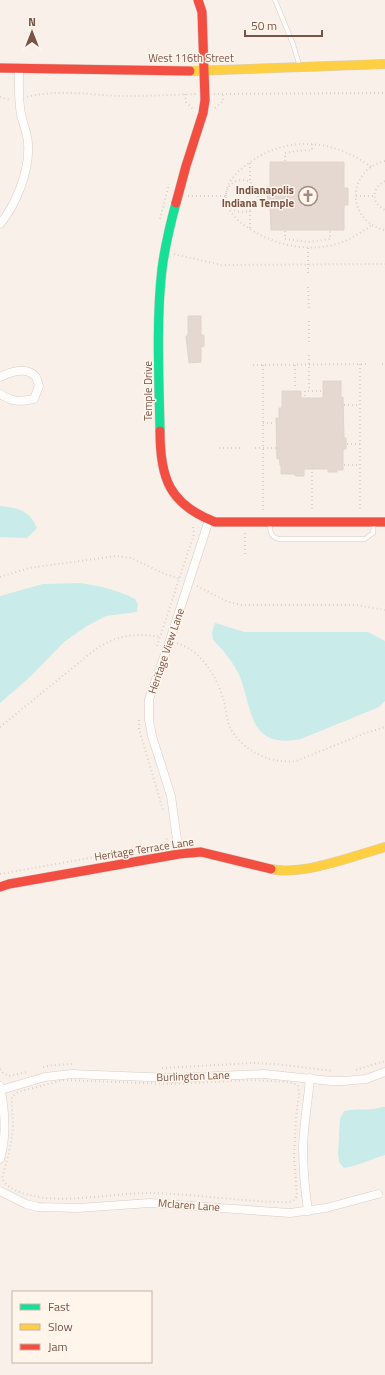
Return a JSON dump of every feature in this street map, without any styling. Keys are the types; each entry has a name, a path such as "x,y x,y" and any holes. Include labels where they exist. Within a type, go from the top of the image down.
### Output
{"street":[{"name":"Temple Drive","path":"198,0 202,12 205,71 203,113 186,166 167,236 162,269 159,308 160,454 167,482 182,504 190,512 215,522 385,522"},
{"name":"West 116th Street","path":"0,68 205,71 384,66"},
{"path":"0,224 16,197 28,160 28,144 21,115 19,68"},
{"path":"0,377 13,371 26,371 35,376 39,386 34,399 20,402 8,399 0,394"},
{"name":"Heritage View Lane","path":"179,854 170,796 152,736 150,698 209,520"},
{"name":"Heritage Terrace Lane","path":"0,887 8,884 179,854 201,852 276,870 303,870 385,847"},
{"name":"Burlington Lane","path":"0,1088 45,1077 72,1074 173,1078 264,1074 343,1081 366,1079 385,1072"},
{"path":"308,1211 303,1146 310,1078"},
{"path":"0,1088 3,1101 4,1144 0,1159"},
{"name":"Mclaren Lane","path":"0,1191 26,1204 38,1207 86,1208 150,1203 268,1212 308,1211 343,1204 378,1194"}],"lane":[{"path":"275,0 293,44 300,68"},
{"path":"270,523 271,534 273,538 276,539 365,539 373,533 374,522"}],"path":[{"path":"0,97 20,102 27,97 43,94 68,93 123,96 185,94 385,93"},
{"path":"185,94 186,102 194,110"},
{"path":"303,144 303,150"},
{"path":"371,167 362,160 330,146 303,144 284,147 262,155 235,175 228,185 226,196 228,207 233,215 264,238 276,242 308,248 340,243 372,225"},
{"path":"285,160 285,153 312,150 312,144"},
{"path":"385,161 371,167 362,176 358,182 356,196 356,203 362,215 372,225 385,230"},
{"path":"250,163 250,182"},
{"path":"242,180 250,182 254,185 258,196 254,207 250,210 242,212 236,211 231,207 226,196 231,185 236,181 242,180"},
{"path":"385,181 379,184 374,196 379,207 385,210"},
{"path":"159,223 170,183"},
{"path":"185,196 226,196"},
{"path":"356,196 374,196"},
{"path":"250,210 250,229"},
{"path":"285,231 285,239 303,242 330,239 330,231"},
{"path":"303,242 303,247"},
{"path":"313,242 313,247"},
{"path":"308,248 308,273"},
{"path":"173,254 221,265 385,264"},
{"path":"308,287 309,308"},
{"path":"309,322 309,342"},
{"path":"309,355 309,391"},
{"path":"295,364 295,386"},
{"path":"360,364 360,512 363,512"},
{"path":"253,365 368,364"},
{"path":"256,513 263,513 263,365"},
{"path":"305,396 306,391 322,391"},
{"path":"344,405 360,405"},
{"path":"263,423 275,423"},
{"path":"348,444 360,444"},
{"path":"219,448 241,448"},
{"path":"255,448 276,448"},
{"path":"305,512 312,512 312,460"},
{"path":"344,465 360,465"},
{"path":"156,651 194,534 194,526 190,521"},
{"path":"245,530 245,554"},
{"path":"0,576 29,568 116,556 131,558 165,574 210,591 226,601 241,605 357,605 385,610"},
{"path":"0,727 92,652 107,642 120,637 135,635 160,637 181,644 207,664 219,686 231,730 249,749 268,758 289,762 296,761 363,734 385,727"},
{"path":"139,717 139,729 159,793 164,815"},
{"path":"0,874 162,845 167,840 167,834"},
{"path":"354,1071 385,1061"},
{"path":"160,1068 252,1063 276,1064 338,1071"},
{"path":"40,1068 54,1064 79,1064"},
{"path":"0,1069 3,1073 9,1076 33,1070"},
{"path":"62,1080 171,1084 252,1080 294,1083 298,1085 299,1093 294,1145 297,1196 293,1201 269,1202 199,1195 193,1196 151,1193 86,1198 46,1198 30,1195 17,1190 9,1186 2,1178 12,1139 12,1097 18,1092 40,1085 62,1080"}],"water":[{"path":"0,506 23,511 31,517 37,528 27,538 0,537"},
{"path":"80,583 109,589 135,599 138,604 137,612 106,616 87,626 64,642 30,677 0,703 0,596 43,584"},
{"path":"215,623 245,632 368,632 385,641 385,701 379,707 301,739 284,741 271,738 262,733 256,725 251,715 238,672 221,648 213,640 212,632"},
{"path":"385,1107 385,1155 344,1168 339,1162 338,1154 340,1119 344,1111"}],"building":[{"name":"Indianapolis Indiana Temple","path":"270,162 344,162 344,188 348,188 348,205 344,205 344,230 271,230 270,205 268,205 267,187 270,187"},
{"path":"188,316 201,316 201,335 204,335 204,346 201,347 201,362 189,363 186,336 188,336"},
{"path":"323,381 341,381 344,438 346,438 346,449 343,449 343,470 328,472 328,469 304,469 304,476 295,476 295,474 281,474 281,465 279,458 277,459 276,418 279,418 279,408 282,408 282,391 301,391 301,398 323,398"}],"traffic: fast":[{"path":"160,431 158,350 160,289 165,252 176,203"}],"traffic: slow":[{"path":"190,71 385,64"},
{"path":"271,869 298,870 328,864 385,847"}],"traffic: jam":[{"path":"176,203 203,113 205,100 202,12 198,0"},
{"path":"0,68 190,71"},
{"path":"160,431 162,463 165,476 170,487 177,498 187,507 199,515 215,522 385,522"},
{"path":"0,887 9,884 179,854 201,852 271,869"}],"place":[{"name":"Indianapolis Indiana Temple","path":"308,196"}]}
